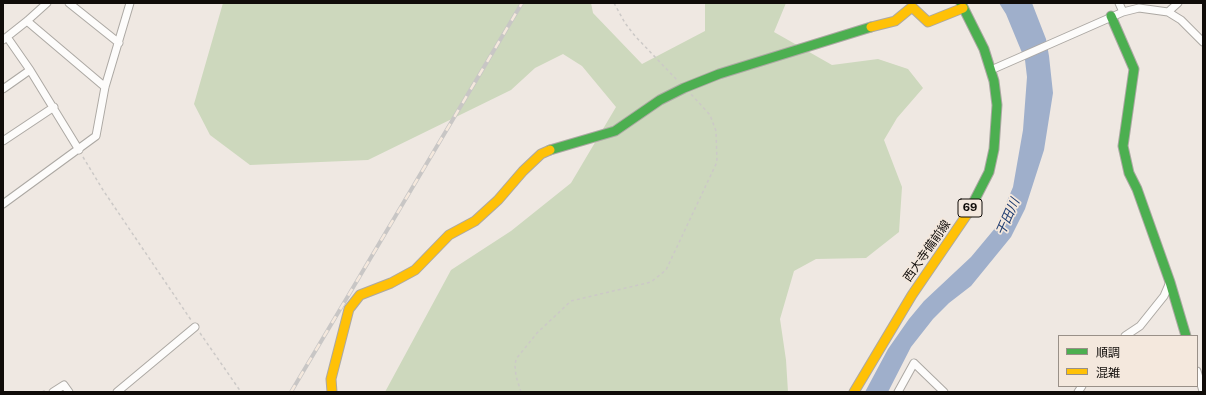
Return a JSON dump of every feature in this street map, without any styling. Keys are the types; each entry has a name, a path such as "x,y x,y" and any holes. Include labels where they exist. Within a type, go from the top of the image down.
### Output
{"street":[{"path":"47,3 5,39 30,70 79,150"},
{"path":"69,3 119,43"},
{"path":"3,204 79,150 96,136 106,86 130,3"},
{"path":"1119,3 1123,12"},
{"path":"1168,12 1178,3"},
{"path":"332,392 331,379 349,309 360,295 391,283 415,270 449,235 475,221 498,200 523,171 541,154 551,149 615,131 660,100 684,88 719,74 859,30 895,21 912,5 928,22 962,6"},
{"name":"西大寺備前線","path":"854,392 912,295 965,218 989,172 994,149 997,105 991,70 984,49 962,6"},
{"path":"991,70 1111,16 1139,8 1168,12 1182,20 1203,42"},
{"path":"1111,16 1134,69 1123,146 1129,173 1137,189 1170,282 1186,335"},
{"path":"27,21 106,86"},
{"path":"3,89 30,70"},
{"path":"3,141 54,107"},
{"path":"1126,335 1140,326 1164,296 1170,282"},
{"path":"117,392 195,327"},
{"path":"898,392 914,363 944,392"},
{"path":"1198,374 1203,391"},
{"path":"53,392 64,385 69,392"}],"path":[{"path":"521,392 516,376 516,358 537,333 571,301 651,282 666,270 717,162 716,131 710,115 635,36 625,23 614,3"},
{"path":"79,150 103,190 195,327 241,392"}],"green space":[{"path":"223,3 591,3 593,13 642,64 705,31 705,3 786,3 774,32 832,65 878,59 908,69 923,88 897,118 884,140 902,187 899,232 866,258 816,259 794,271 780,319 786,360 788,392 385,392 451,270 511,231 571,183 616,107 582,66 563,54 535,68 511,90 368,160 250,165 210,135 194,104"}],"water":[{"name":"干田川","path":"999,3 1032,3 1046,39 1049,56 1053,93 1044,150 1025,209 1011,237 971,286 949,303 933,319 911,347 888,392 865,392 888,349 909,319 924,301 971,257 996,227 1013,187 1023,130 1027,77 1025,60 1006,14"}],"railway":[{"path":"291,392 522,3"}],"traffic: fast":[{"path":"961,3 984,49 994,81 997,105 994,149 989,172 968,213"},
{"path":"1111,16 1134,69 1123,146 1129,173 1137,189 1170,282 1186,335"},
{"path":"550,150 615,131 660,100 684,88 719,74 871,27"}],"traffic: slow":[{"path":"871,27 895,21 912,7 928,22 963,8"},
{"path":"332,392 331,379 349,309 360,295 391,283 415,270 449,235 475,221 498,200 523,171 541,154 550,150"},
{"path":"854,392 912,295 968,213"}]}
